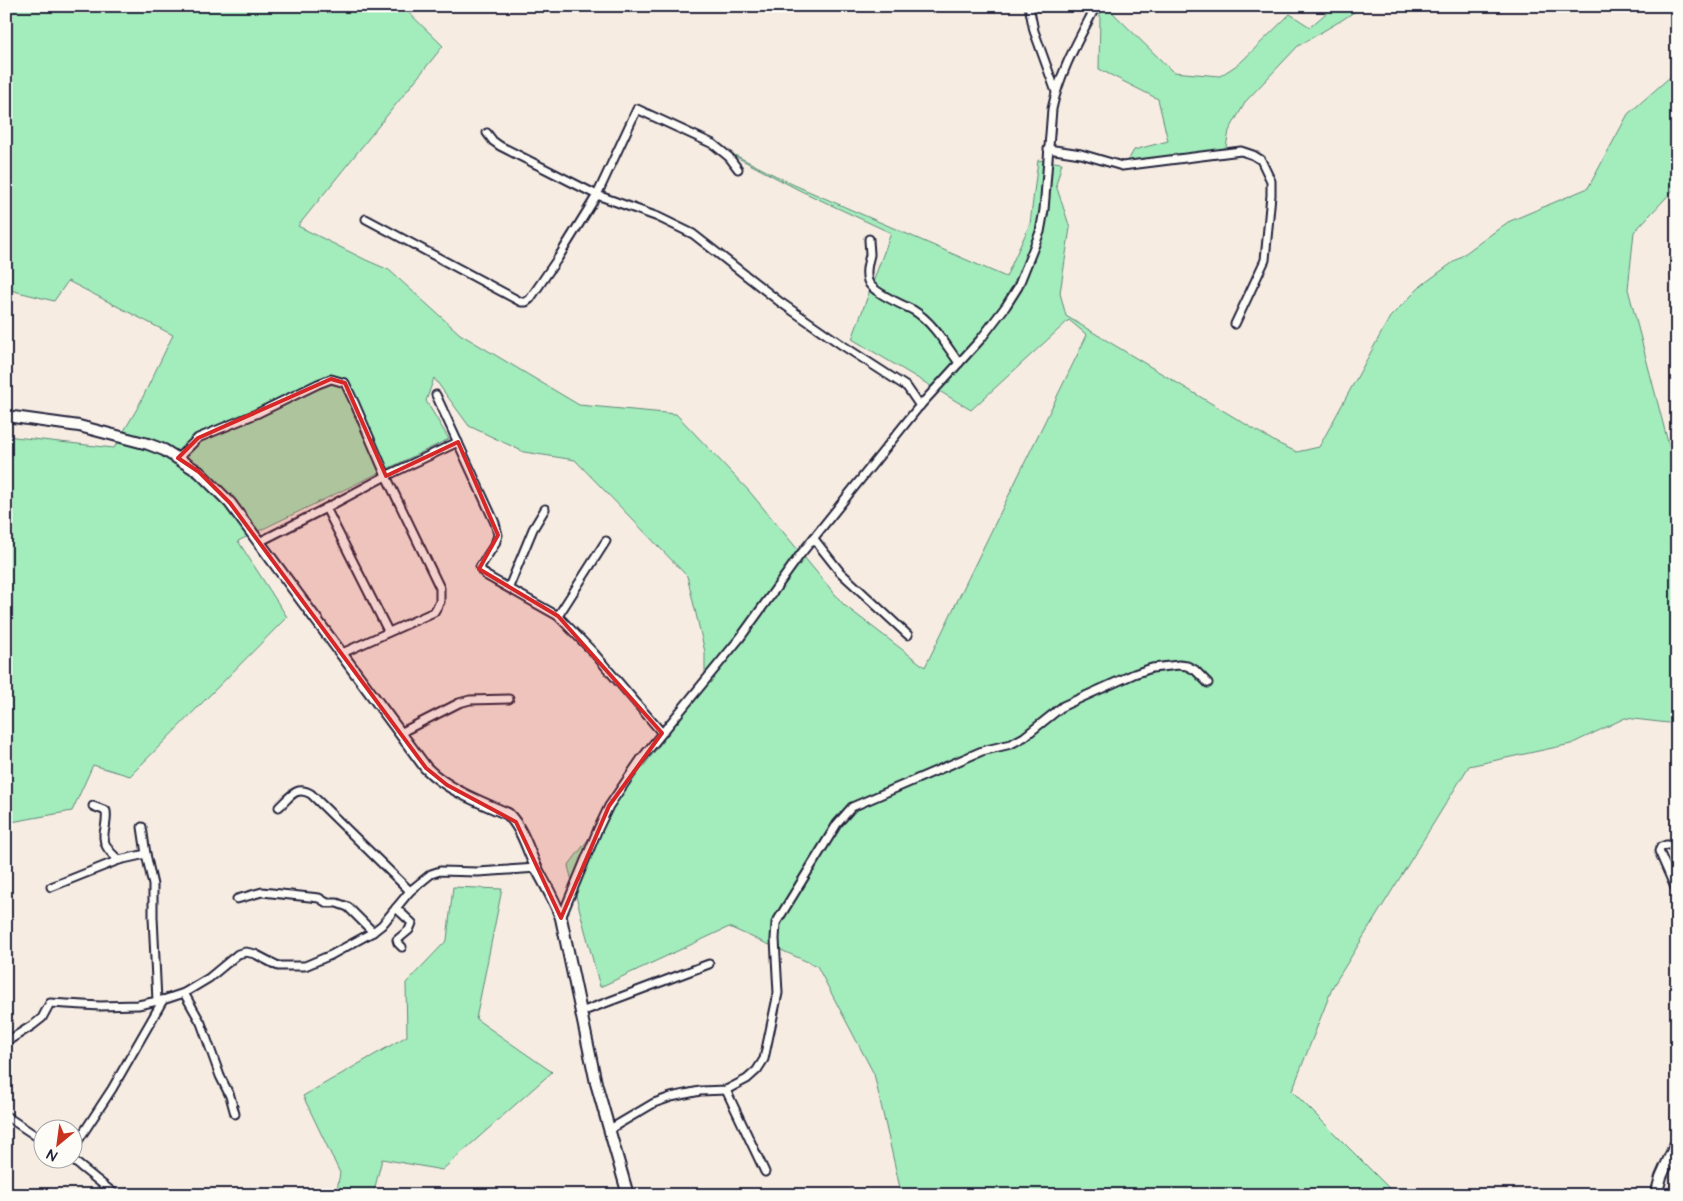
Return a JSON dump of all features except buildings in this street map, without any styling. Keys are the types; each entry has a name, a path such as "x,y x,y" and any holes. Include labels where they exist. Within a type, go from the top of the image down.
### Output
{"street":[{"path":"1029,6 1034,31 1056,92"},
{"path":"561,918 609,806 640,759 740,638 800,555 920,406 980,340 1006,306 1024,274 1040,232 1044,210 1052,108 1056,92 1070,56 1096,6"},
{"path":"366,219 521,302 526,302 558,258 597,195 637,109 713,144 729,157 738,169"},
{"path":"488,133 492,141 500,146 597,195 658,217 693,234 780,302 907,387 920,406"},
{"path":"1048,149 1081,154 1122,166 1241,151 1253,154 1261,160 1271,181 1265,260 1235,324"},
{"path":"869,239 868,283 874,289 916,312 923,318 959,363"},
{"path":"178,458 198,438 256,414 331,379 344,383 440,588 440,602 434,612 340,654"},
{"path":"436,394 495,523 498,535 496,544 480,567 482,571 487,576 509,587 546,611 558,616 662,733"},
{"path":"6,416 79,426 148,444 178,458 200,472 230,503 418,760 434,777 463,794 508,814 516,822 561,918 596,1083 628,1195"},
{"path":"259,542 386,476 458,442"},
{"path":"326,508 388,631"},
{"path":"509,587 533,529 545,509"},
{"path":"814,539 840,572 908,635"},
{"path":"558,616 606,541"},
{"path":"610,1129 654,1103 671,1097 700,1091 726,1090 746,1080 757,1070 764,1059 778,993 776,923 837,824 852,808 982,751 1011,744 1024,737 1063,706 1134,674 1152,668 1179,665 1195,670 1208,683"},
{"path":"400,733 459,703 470,700 509,699"},
{"path":"279,807 297,791 305,790 410,891"},
{"path":"93,806 106,811 107,817 103,833 105,845 119,860"},
{"path":"82,1135 112,1089 160,1000 153,917 154,885 146,854 142,827"},
{"path":"1677,845 1666,845 1661,847 1659,852 1677,892"},
{"path":"51,887 119,860 146,854"},
{"path":"6,1042 42,1018 50,1003 100,1006 138,1005 160,1000 184,993 209,978 238,954 246,952 255,954 278,966 305,966 331,955 373,932 410,891 431,874 440,871 478,872 537,868"},
{"path":"238,899 262,892 319,898 328,903 348,907 373,932"},
{"path":"396,908 412,923 409,930 397,940 402,947"},
{"path":"581,1012 709,964"},
{"path":"184,993 201,1023 220,1076 230,1096 235,1114"},
{"path":"726,1090 764,1172"},
{"path":"6,1116 32,1133"},
{"path":"1656,1195 1661,1176 1677,1141"},
{"path":"82,1168 116,1195"}],"highlighted area":[{"path":"331,379 345,383 386,476 458,442 498,535 479,569 558,616 662,733 609,806 561,918 516,822 447,785 426,768 230,503 199,472 178,458 198,438 318,384"}],"green space":[{"path":"6,6 402,6 443,46 298,226 389,270 460,334 579,405 676,414 749,491 844,605 925,667 1087,335 1069,320 971,410 852,339 891,233 799,190 666,120 792,184 1006,277 1030,224 1038,160 1062,163 1056,185 1070,228 1060,293 1066,316 1277,443 1297,452 1319,447 1390,317 1422,285 1508,222 1588,188 1628,114 1670,77 1677,25 1677,186 1634,232 1628,289 1677,477 1677,724 1625,718 1571,744 1469,766 1333,986 1292,1091 1396,1195 894,1195 900,1188 874,1074 817,966 729,927 600,987 568,866 705,685 705,652 687,576 575,460 524,452 469,426 434,378 426,401 449,439 238,541 287,617 130,776 93,765 72,811 6,823 6,436 114,448 138,407 173,335 68,281 54,301 6,289"},
{"path":"1105,6 1116,6 1111,11 1173,72 1220,76 1240,63 1290,14 1310,27 1332,6 1363,6 1298,46 1246,101 1229,131 1224,158 1124,168 1134,150 1168,141 1158,99 1099,69 1100,14"},
{"path":"453,887 502,889 476,1019 552,1072 442,1170 382,1159 373,1195 336,1195 340,1173 303,1096 407,1036 406,983 447,940"}]}
